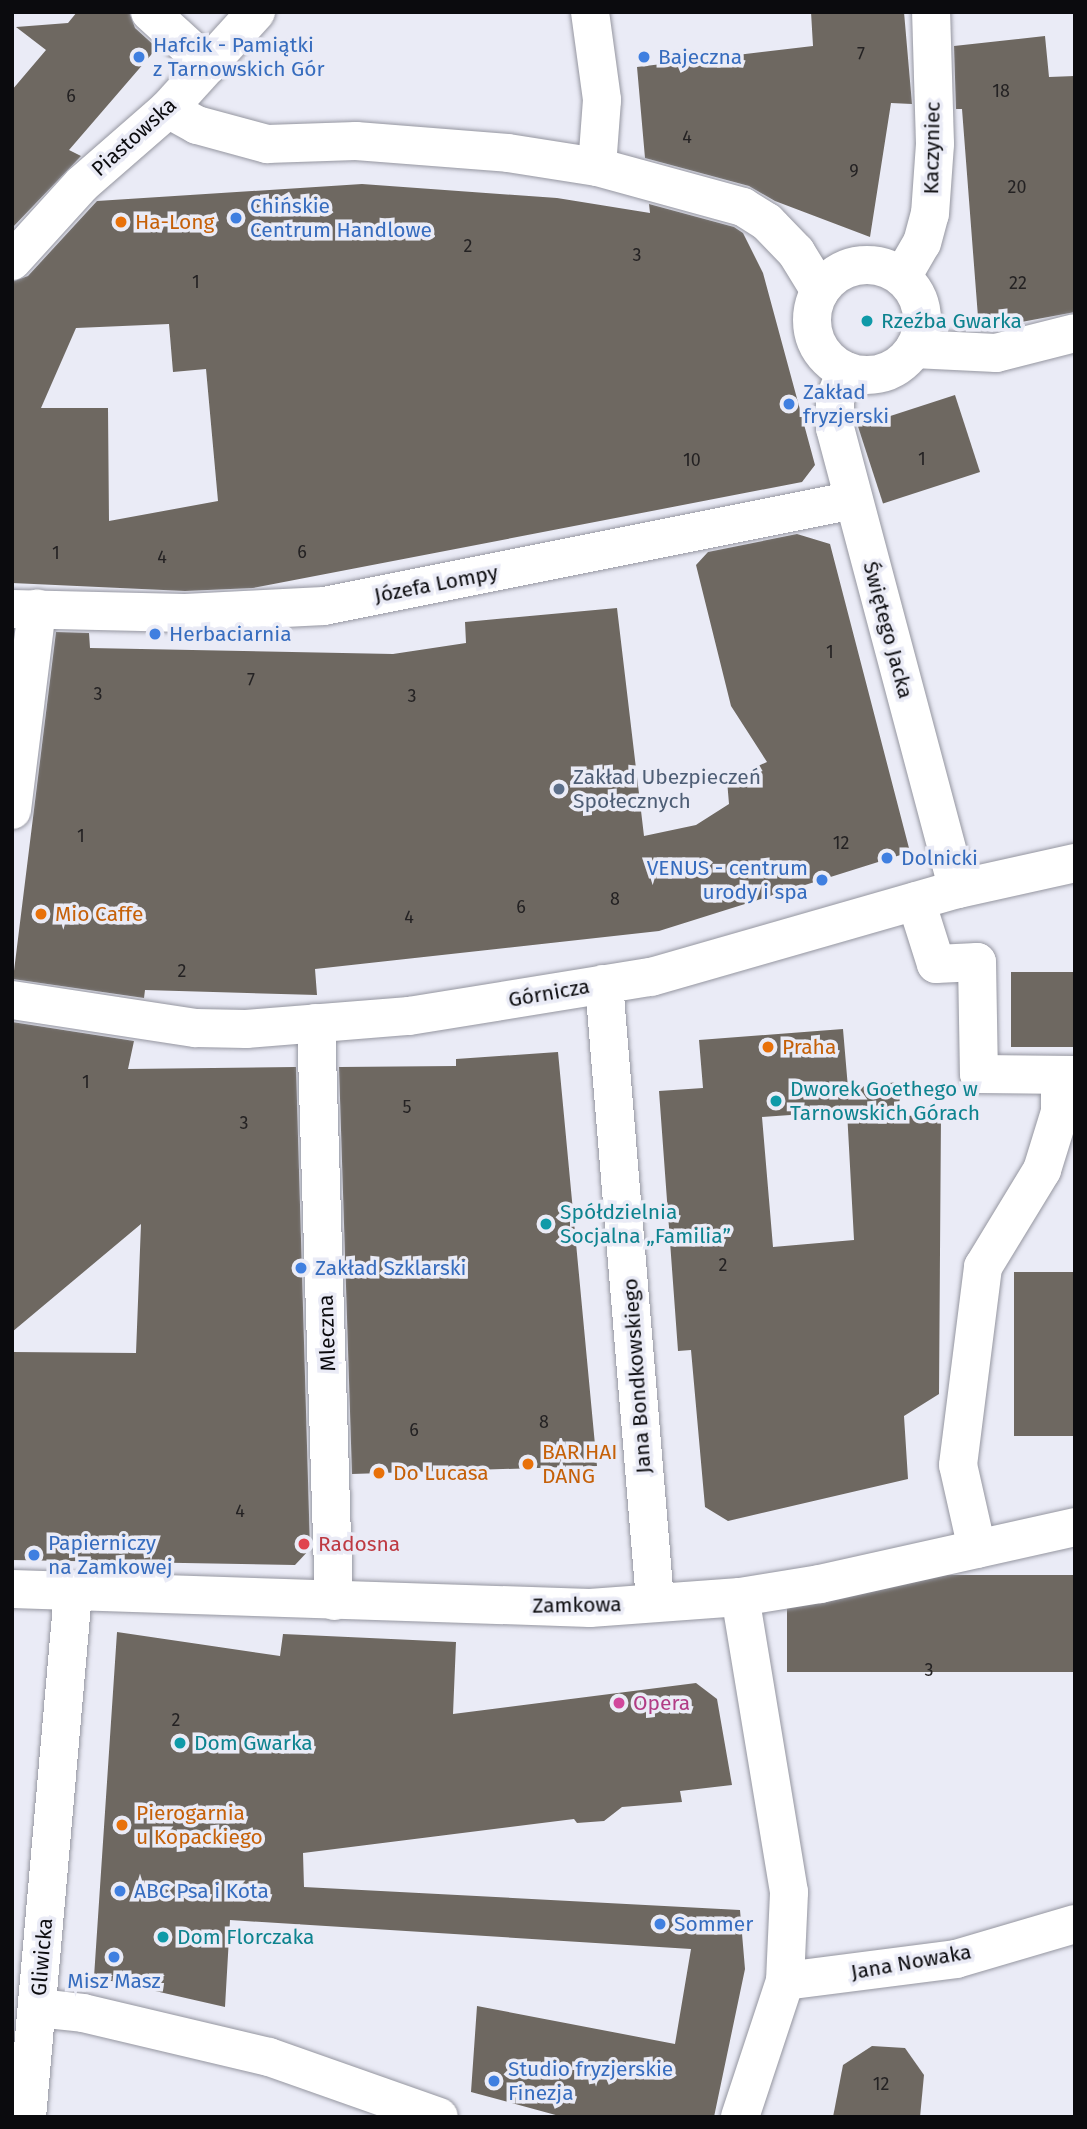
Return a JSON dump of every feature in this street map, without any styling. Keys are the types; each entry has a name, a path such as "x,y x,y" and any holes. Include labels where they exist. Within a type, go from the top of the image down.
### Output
{"street":[{"path":"150,12 208,65"},
{"name":"Piastowska","path":"12,261 82,184 168,109 256,12"},
{"path":"590,12 603,100 597,167"},
{"name":"Kaczyniec","path":"901,277 922,243 930,214 935,144 931,12"},
{"path":"168,109 197,125 267,144 435,144 597,167 758,214 796,252 820,291"},
{"path":"858,265 874,265 901,277 913,289 922,319 914,349 891,369 861,374 846,371 825,354 813,330 820,291 843,270 858,265"},
{"path":"914,349 996,353 1075,333"},
{"name":"Świętego Jacka","path":"846,371 832,414 958,889"},
{"name":"Józefa Lompy","path":"25,609 186,613 324,606 854,500"},
{"path":"12,810 25,609"},
{"name":"Górnicza","path":"12,1000 196,1028 409,1016 651,977 958,889 1075,863"},
{"path":"916,901 936,964 977,962 979,1074 1067,1075 1060,1112 1042,1170 983,1267 958,1465 977,1549"},
{"name":"Jana Bondkowskiego","path":"604,984 655,1601"},
{"name":"Mleczna","path":"316,1023 334,1601"},
{"name":"Zamkowa","path":"73,1593 590,1608 655,1601 740,1597 820,1584 1075,1527"},
{"path":"12,1589 73,1593"},
{"name":"Gliwicka","path":"73,1593 38,2008 83,2013 269,2057 439,2117"},
{"path":"740,1597 789,1892 785,1981 740,2117"},
{"name":"Jana Nowaka","path":"785,1981 956,1959 1075,1924"},
{"path":"27,2117 23,2061 38,2008"}],"building":[{"path":"77,12 129,12 135,28 157,48 69,150 81,156 12,228 12,90 46,50 16,27 68,23"},
{"path":"811,12 904,12 912,104 891,103 870,237 775,201 749,186 645,158 637,67 813,46"},
{"path":"1045,36 1049,77 1075,76 1075,312 979,330 962,109 956,109 954,46"},
{"path":"362,184 557,198 650,213 649,204 734,227 743,233 763,273 815,465 802,482 253,588 185,591 12,583 12,282 28,276 97,201","holes":["169,324 173,372 206,369 218,501 109,521 108,408 41,408 76,328"]},
{"path":"955,395 980,472 883,504 858,427"},
{"path":"797,534 830,544 910,852 659,931 315,969 317,995 145,990 144,998 13,979 56,632 89,633 90,648 393,654 466,643 465,622 617,608 644,836 696,825 729,804 727,780 767,762 731,706 696,565 708,552"},
{"path":"1011,972 1075,972 1075,1047 1011,1047"},
{"path":"12,1022 134,1041 128,1069 296,1067 310,1549 295,1565 12,1560 12,1352 136,1353 141,1224 12,1332"},
{"path":"843,1029 848,1088 898,1082 901,1116 941,1115 939,1394 904,1416 908,1479 728,1521 705,1507 691,1350 678,1351 659,1091 703,1088 699,1040","holes":["847,1111 854,1240 773,1247 762,1117"]},
{"path":"558,1052 597,1466 352,1474 339,1067 456,1066 456,1059"},
{"path":"1014,1272 1075,1272 1075,1436 1014,1436"},
{"path":"787,1575 1075,1575 1075,1672 787,1672"},
{"path":"117,1632 280,1656 283,1634 456,1642 453,1714 696,1683 717,1699 732,1785 680,1791 682,1802 622,1807 604,1821 577,1823 574,1819 303,1853 304,1887 740,1910 745,1969 714,2117 563,2117 471,2092 477,2006 675,2044 691,1949 230,1920 225,2007 94,1977"},
{"path":"872,2046 905,2048 924,2075 920,2117 833,2117 843,2065"}],"place":[{"name":"Hafcik - Pamiątki z Tarnowskich Gór","path":"139,57"},
{"name":"Bajeczna","path":"644,57"},
{"name":"Chińskie Centrum Handlowe","path":"236,218"},
{"name":"Ha-Long","path":"121,222"},
{"name":"Rzeźba Gwarka","path":"867,321"},
{"name":"Zakład fryzjerski","path":"789,404"},
{"name":"Herbaciarnia","path":"155,634"},
{"name":"Zakład Ubezpieczeń Społecznych","path":"559,789"},
{"name":"Dolnicki","path":"887,858"},
{"name":"VENUS - centrum urody i spa","path":"822,880"},
{"name":"Mio Caffe","path":"41,914"},
{"name":"Praha","path":"768,1047"},
{"name":"Dworek Goethego w Tarnowskich Górach","path":"776,1101"},
{"name":"Spółdzielnia Socjalna „Familia”","path":"546,1224"},
{"name":"Zakład Szklarski","path":"301,1268"},
{"name":"BAR HAI DANG","path":"528,1464"},
{"name":"Do Lucasa","path":"379,1473"},
{"name":"Radosna","path":"304,1544"},
{"name":"Papierniczy na Zamkowej","path":"34,1555"},
{"name":"Opera","path":"619,1703"},
{"name":"Dom Gwarka","path":"180,1743"},
{"name":"Pierogarnia u Kopackiego","path":"122,1825"},
{"name":"ABC Psa i Kota","path":"120,1891"},
{"name":"Sommer","path":"660,1924"},
{"name":"Dom Florczaka","path":"163,1937"},
{"name":"Misz Masz","path":"114,1957"},
{"name":"Studio fryzjerskie Finezja","path":"494,2081"}]}
